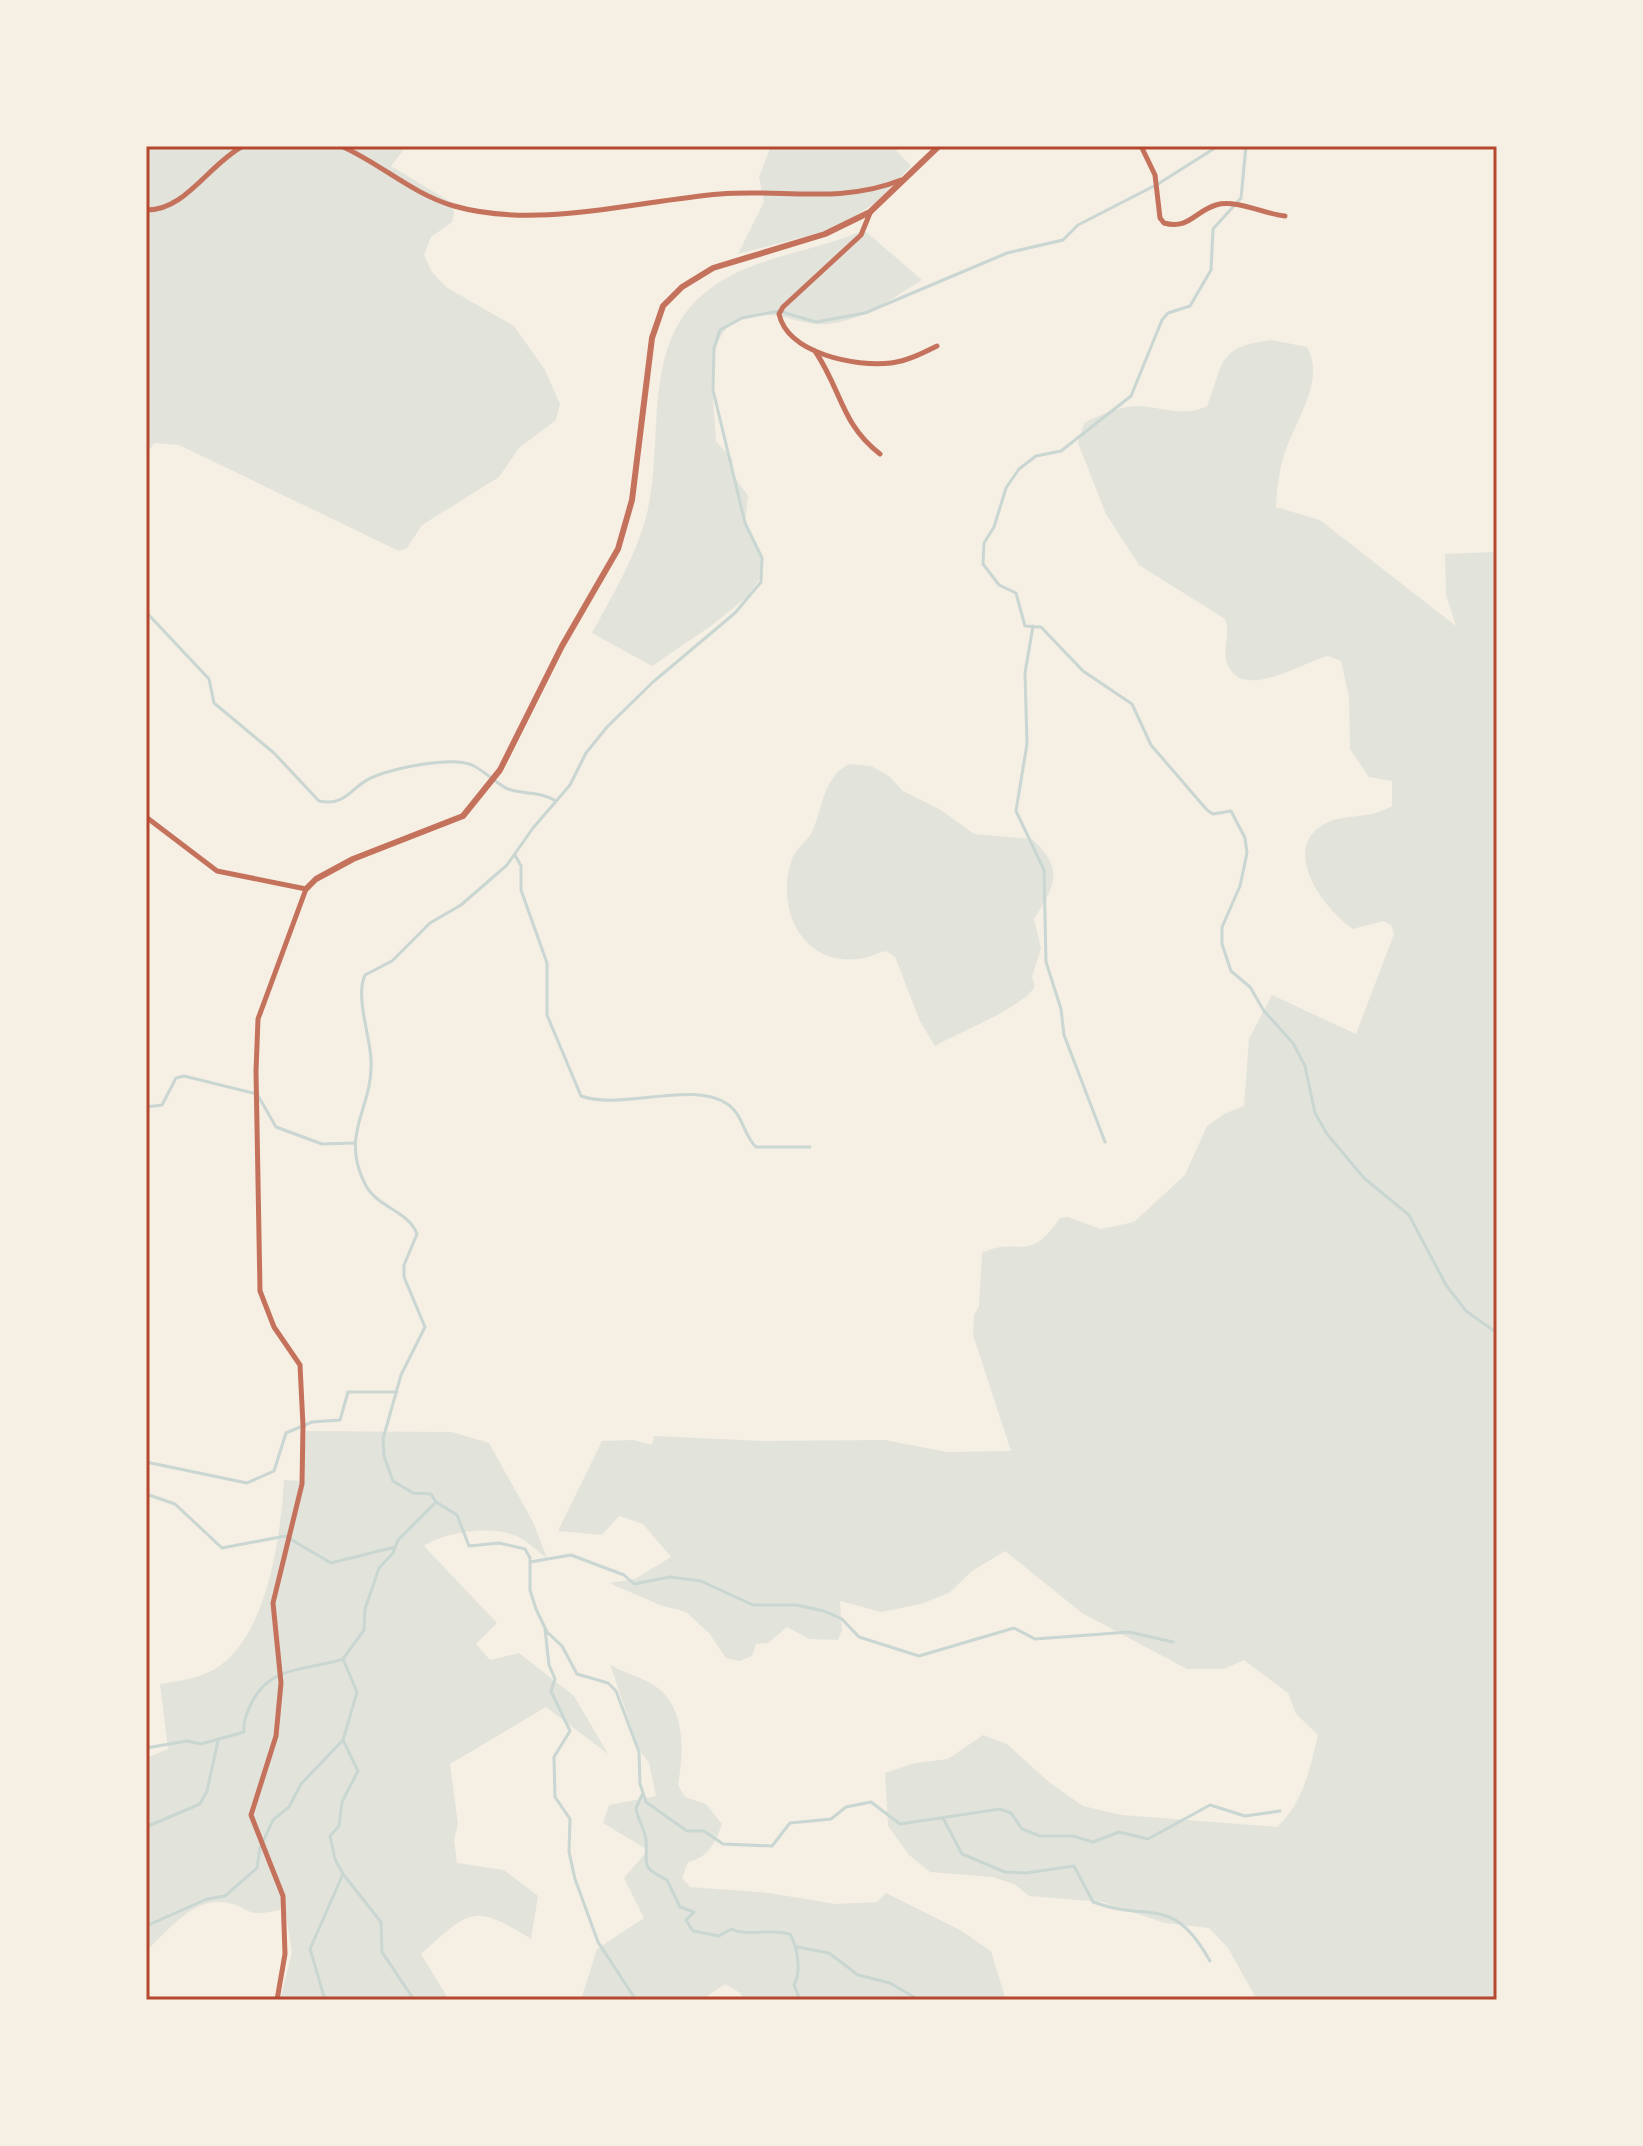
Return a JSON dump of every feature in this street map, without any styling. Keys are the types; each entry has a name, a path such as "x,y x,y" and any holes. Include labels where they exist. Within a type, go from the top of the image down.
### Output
{"street":[{"path":"146,210 159,210 179,201 224,156 243,146"},
{"path":"341,146 436,199 473,210 514,214 743,193 863,193 906,178"},
{"path":"277,2000 285,1954 283,1896 251,1815 276,1736 281,1683 273,1603 302,1484 303,1426 300,1365 274,1327 260,1291 258,1019 306,889 316,879 353,859 463,816 491,786 562,646 618,549 632,500 652,338 663,306 682,287 713,268 749,254 825,234 870,212 939,146"},
{"path":"1141,146 1155,175 1160,218 1164,223 1181,225 1219,204 1285,216"},
{"path":"870,212 861,235 795,294 779,314 789,333 815,350 846,360 890,363 937,346"},
{"path":"815,350 837,388 851,426 880,454"},
{"path":"146,817 217,871 306,889"}],"shaded area":[{"path":"146,146 407,146 391,166 449,201 454,212 452,222 431,237 424,255 432,272 446,287 514,326 545,370 560,404 556,420 519,448 499,477 422,525 407,548 399,551 179,445 155,443 146,453"},
{"path":"771,146 892,146 911,166 876,202 838,228 738,254 764,202 759,177"},
{"path":"864,230 922,280 877,307 841,322 821,324 773,315 748,316 731,324 720,338 714,356 716,441 732,459 733,475 748,496 745,523 763,564 760,578 748,596 711,626 652,666 592,633 629,562 646,517 652,487 664,361 674,333 690,307 715,285 749,267"},
{"path":"1272,340 1307,347 1313,373 1307,400 1283,459 1276,507 1320,520 1456,626 1446,595 1445,554 1497,552 1497,2000 1257,2000 1228,1948 1209,1928 1165,1923 1102,1902 1029,1896 1014,1884 992,1877 930,1872 909,1855 888,1826 885,1773 915,1763 948,1759 983,1735 1007,1744 1050,1783 1083,1806 1122,1815 1277,1827 1299,1796 1318,1735 1296,1714 1288,1693 1244,1660 1224,1669 1187,1669 1082,1613 1005,1551 972,1571 949,1593 921,1604 881,1612 840,1601 842,1630 838,1640 809,1639 787,1627 768,1643 756,1644 752,1656 740,1661 726,1658 709,1633 686,1612 660,1605 609,1583 635,1579 671,1557 643,1524 619,1516 602,1535 558,1531 602,1441 633,1440 652,1445 654,1436 763,1441 885,1440 947,1452 1011,1451 973,1335 974,1315 979,1306 982,1253 995,1248 1031,1245 1049,1233 1060,1218 1068,1217 1101,1229 1134,1222 1185,1175 1207,1126 1224,1114 1244,1106 1249,1039 1272,995 1356,1034 1394,934 1391,925 1383,921 1353,929 1342,921 1320,896 1312,881 1306,866 1305,851 1310,837 1321,826 1392,806 1392,781 1369,777 1350,749 1349,697 1341,661 1328,656 1259,680 1245,680 1234,674 1226,658 1225,619 1139,565 1106,514 1078,443 1084,423 1117,409 1138,406 1181,412 1207,406 1224,360 1240,347"},
{"path":"849,764 871,766 889,776 903,791 941,810 974,834 1032,839 1053,869 1051,887 1034,919 1041,948 1032,977 1035,986 1018,1003 935,1046 920,1021 895,957 886,951 857,959 821,953 808,943 791,915 787,880 793,857 812,832 829,785"},
{"path":"306,1431 452,1432 489,1443 533,1522 547,1558 520,1538 494,1531 456,1534 424,1546 497,1623 476,1644 490,1660 519,1653 574,1696 608,1754 546,1707 450,1764 458,1824 454,1840 457,1863 504,1870 538,1896 531,1939 496,1920 472,1916 451,1928 421,1954 449,2000 280,2000 292,1952 285,1908 253,1913 229,1903 208,1903 188,1913 146,1951 146,1758 168,1749 160,1684 194,1678 213,1670 231,1656 246,1636 268,1585 279,1529 284,1480 303,1481"},
{"path":"610,1664 650,1683 671,1703 677,1715 682,1743 678,1785 685,1797 706,1804 722,1824 710,1848 701,1857 688,1862 682,1878 690,1887 769,1893 836,1904 877,1902 886,1893 960,1930 991,1951 1006,2000 744,2000 740,1993 725,1984 702,2000 581,2000 597,1949 644,1918 624,1878 648,1850 603,1823 609,1805 656,1796 649,1763 639,1750"}],"waterway":[{"path":"1218,146 1158,184 1078,225 1063,240 1007,253 865,313 816,322 779,311 742,318 720,330 714,348 713,390 745,523 762,558 761,582 735,613 653,682 607,727 586,753 570,785 533,828 507,865 461,905 430,923 392,961 365,975 362,994 371,1076 355,1149 358,1166 370,1192 407,1219 417,1234 404,1265 404,1277 425,1327 401,1375 383,1439 384,1456 393,1481 413,1493 431,1494 436,1502 457,1515 469,1546 499,1543 525,1549 530,1558 530,1590 547,1632 562,1646 577,1674 608,1683 616,1691 639,1752 640,1784 646,1802 687,1831 704,1831 723,1844 772,1846 790,1823 831,1819 846,1807 871,1802 900,1824 1000,1809 1011,1813 1022,1829 1040,1836 1073,1836 1093,1842 1119,1832 1148,1839 1210,1805 1245,1816 1280,1811"},
{"path":"1246,146 1241,198 1213,229 1211,270 1190,306 1168,313 1162,320 1131,396 1061,451 1036,456 1019,469 1006,488 994,527 984,543 983,564 999,585 1016,593 1025,626 1041,627 1083,671 1132,704 1151,745 1207,810 1213,814 1231,811 1245,838 1247,853 1240,886 1222,927 1222,944 1231,971 1250,987 1264,1011 1293,1043 1305,1066 1315,1113 1327,1134 1364,1178 1409,1215 1446,1285 1466,1311 1497,1333"},
{"path":"146,612 209,679 214,703 274,753 319,801 336,801 382,774 422,764 451,762 472,765 508,789 556,801"},
{"path":"1033,626 1025,673 1027,744 1016,811 1044,870 1046,962 1061,1009 1064,1035 1105,1142"},
{"path":"515,855 521,866 521,890 547,963 547,1015 581,1096 598,1100 678,1095 714,1098 734,1110 756,1147 810,1147"},
{"path":"146,1107 162,1105 176,1078 184,1076 257,1094 276,1127 322,1144 353,1143"},
{"path":"146,1462 247,1483 274,1471 286,1433 312,1422 340,1420 348,1392 397,1392"},
{"path":"146,1494 175,1504 222,1548 285,1536 331,1563 395,1547"},
{"path":"343,1659 364,1630 365,1609 379,1568 393,1553 398,1540 436,1502"},
{"path":"530,1562 571,1555 624,1575 634,1584 670,1577 701,1581 753,1605 796,1605 824,1611 842,1619 859,1637 919,1656 1014,1628 1035,1639 1129,1632 1173,1642"},
{"path":"545,1629 549,1665 555,1679 551,1691 570,1731 554,1757 555,1797 570,1819 569,1852 575,1879 598,1942 636,2000"},
{"path":"343,1659 357,1692 343,1740 358,1771 342,1802 339,1826 330,1836 335,1859 343,1874 381,1922 382,1952 414,2000"},
{"path":"146,1748 187,1741 201,1744 244,1732 252,1702 269,1681 292,1671 343,1659"},
{"path":"146,1926 207,1899 225,1896 257,1868 260,1848 273,1820 289,1807 301,1784 343,1740"},
{"path":"146,1827 200,1804 207,1791 218,1741"},
{"path":"642,1795 636,1808 645,1836 647,1864 652,1872 667,1880 680,1907 694,1912 686,1920 693,1931 719,1936 731,1929 790,1934 798,1959 794,1985 800,2000"},
{"path":"943,1818 962,1854 1005,1872 1026,1873 1074,1866 1093,1902 1171,1918 1184,1926 1210,1961"},
{"path":"325,2000 310,1949 343,1874"},
{"path":"798,1947 829,1953 858,1975 890,1983 919,2000"},
{"path":"935,2000 944,2000"}]}
